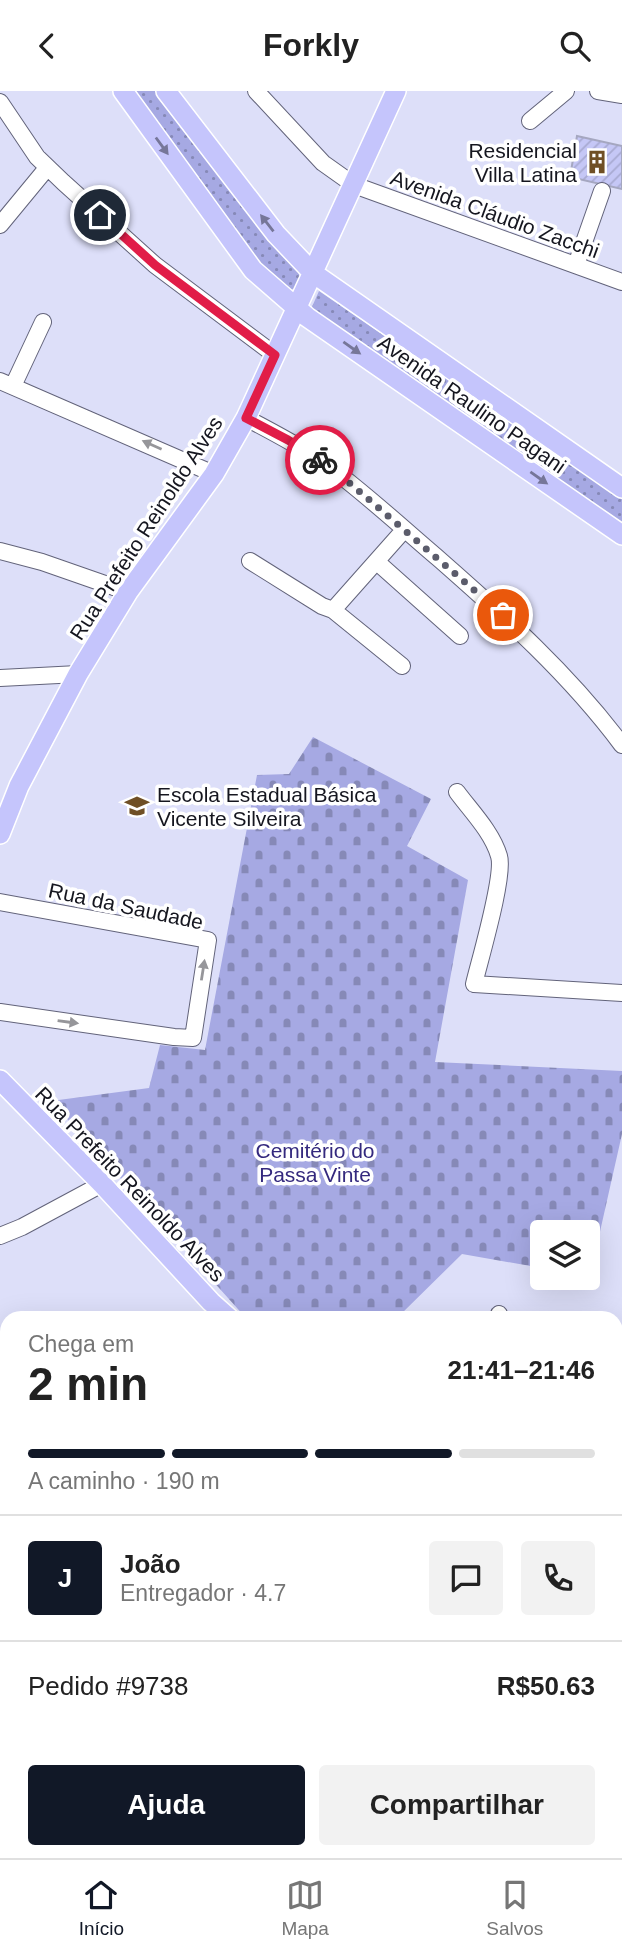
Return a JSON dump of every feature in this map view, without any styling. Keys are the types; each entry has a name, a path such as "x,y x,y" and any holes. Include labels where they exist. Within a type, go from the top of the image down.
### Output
{"main road":[{"name":"Avenida Raulino Pagani","path":"123,91 253,270 296,309 622,535"},
{"name":"Rua Prefeito Reinoldo Alves","path":"0,834 19,786 78,674 128,592 214,474 246,418 396,91"},
{"path":"139,114 149,99 158,95 169,95"},
{"name":"Avenida Raulino Pagani","path":"169,95 276,234 313,273 622,488"},
{"name":"Rua Prefeito Reinoldo Alves","path":"0,1080 221,1311"}],"street":[{"name":"Avenida Cláudio Zacchi","path":"256,91 323,163 354,185 622,282"},
{"path":"530,121 566,91"},
{"path":"598,91 622,95"},
{"path":"0,102 47,168 155,265 275,355"},
{"path":"0,225 47,168"},
{"path":"576,265 602,191"},
{"path":"43,322 6,383 214,474"},
{"path":"246,418 318,459 404,530 547,656 581,693 622,745"},
{"path":"334,610 404,530"},
{"path":"0,551 42,562 128,592"},
{"path":"250,561 315,602 334,610 402,666"},
{"path":"377,562 460,636"},
{"path":"0,678 78,674"},
{"path":"457,792 491,839 500,858 498,880 474,984 622,993"},
{"name":"Rua da Saudade","path":"0,902 208,940 193,1038 0,1012"},
{"path":"0,1236 102,1184"}],"green space":[{"path":"129,91 159,91 297,269 300,277 296,288 288,291 279,289"},
{"path":"319,291 622,499 622,525 311,309"},
{"name":"Cemitério do Passa Vinte","path":"313,737 431,799 407,846 468,880 435,1062 622,1071 622,1134 600,1232 600,1220 530,1220 530,1266 462,1254 404,1311 240,1311 51,1101 149,1088 160,1045 205,1050 257,775 289,774"}],"building":[{"name":"Residencial Villa Latina","path":"577,136 622,146 622,189 570,177"}],"way so far":[{"path":"320,460 503,615"}],"place":[{"name":"Residencial Villa Latina","path":"597,162"},
{"name":"Escola Estadual Básica Vicente Silveira","path":"137,806"}],"route":[{"path":"100,215 155,265 275,355 246,418 320,460"}]}
